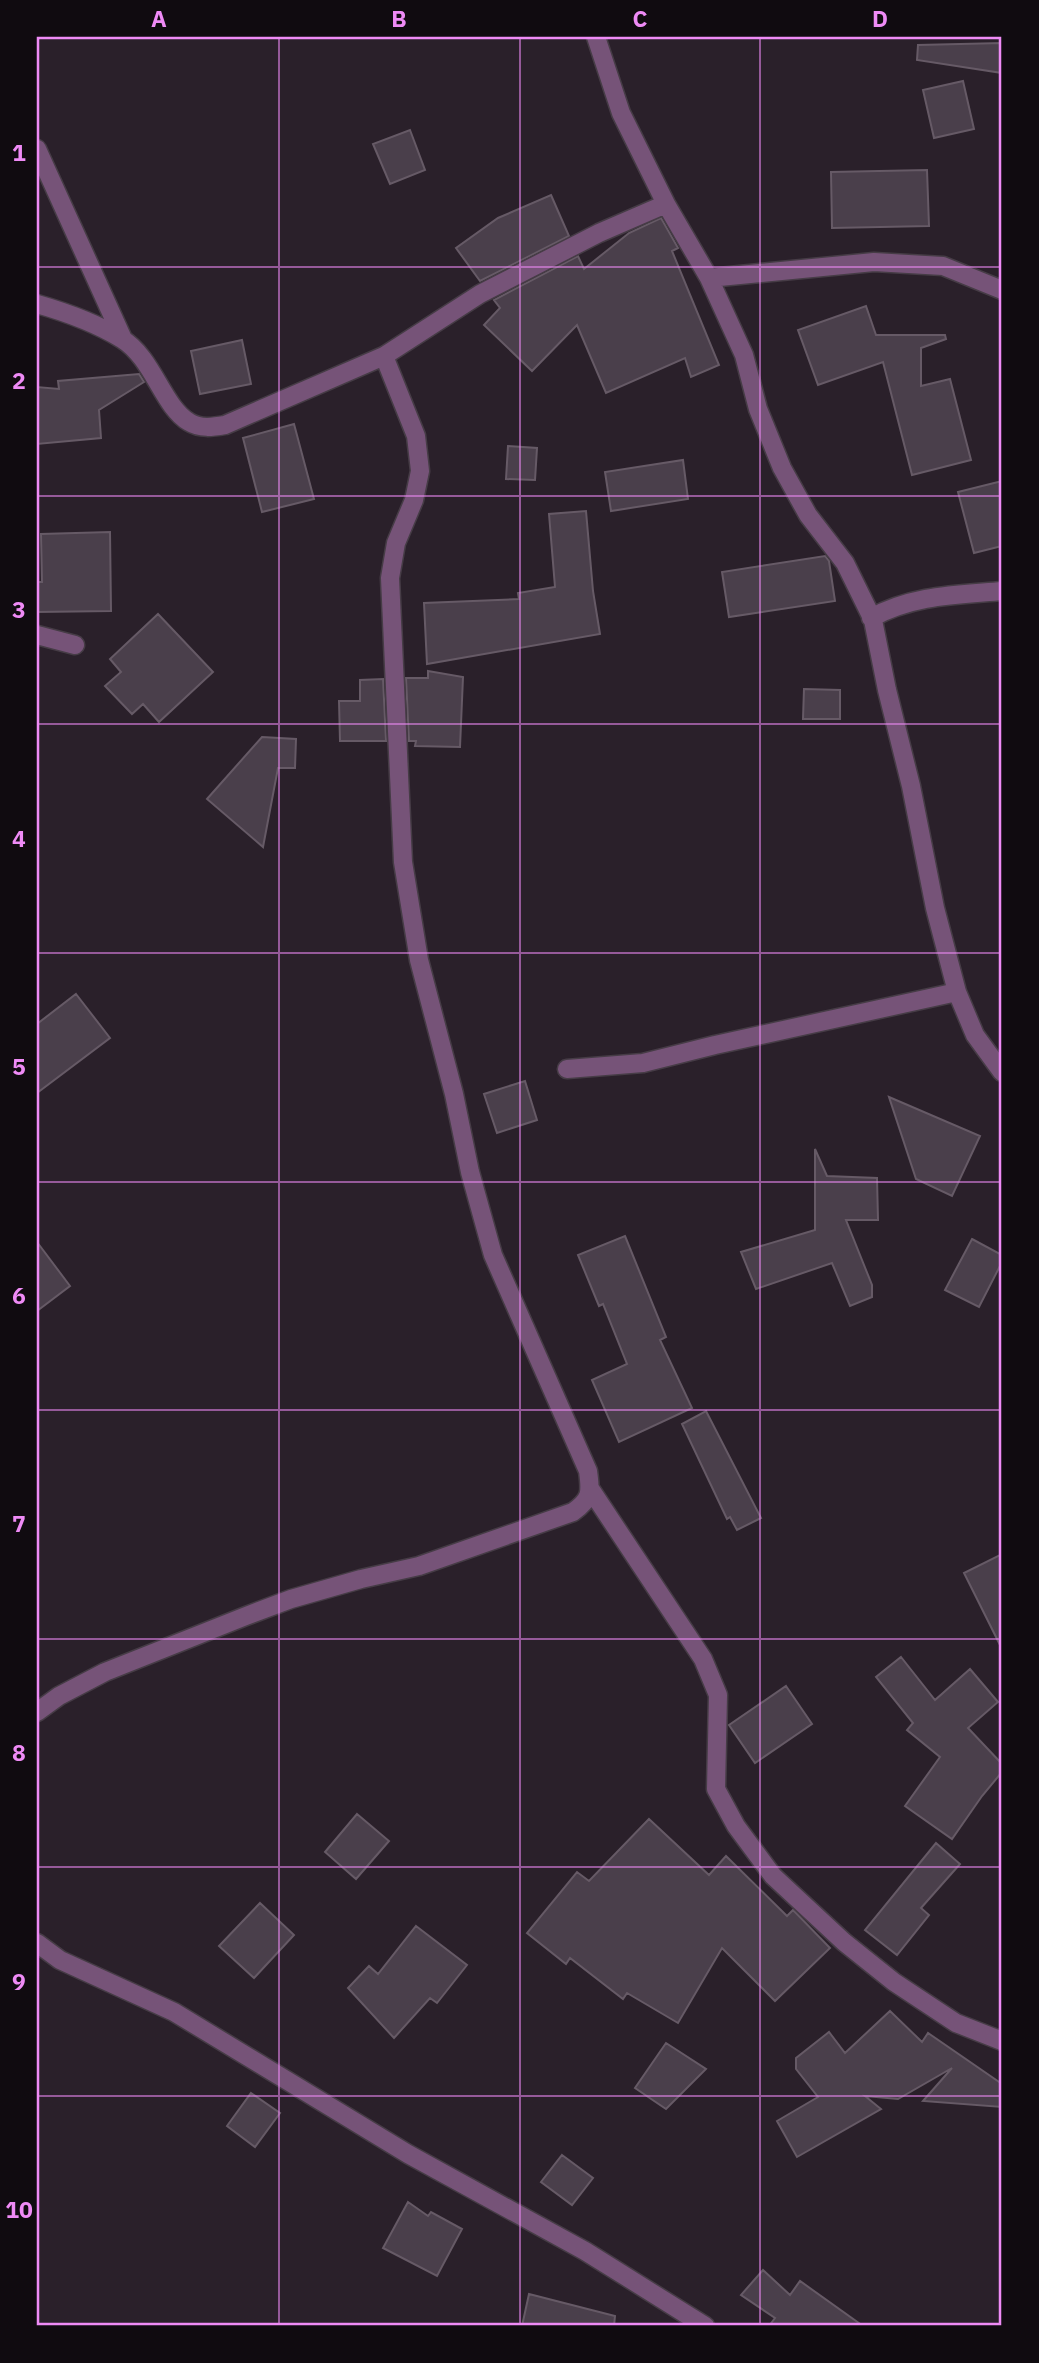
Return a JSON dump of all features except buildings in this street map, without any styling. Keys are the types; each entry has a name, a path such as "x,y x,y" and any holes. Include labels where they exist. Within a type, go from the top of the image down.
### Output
{"street":[{"path":"596,37 621,114 666,204 709,278 744,355 758,409 782,468 808,515 845,563 872,618 911,786 935,908 957,992 975,1035 1002,1072"},
{"path":"37,149 123,340"},
{"path":"37,304 123,340 145,360 179,414 189,423 207,428 225,425 384,356 480,294 599,233 666,204"},
{"path":"709,278 874,262 943,266 1002,290"},
{"path":"384,356 416,436 420,471 414,500 396,543 390,578 403,862 419,961 493,1255 588,1471 591,1490 703,1659 718,1695 716,1789 736,1826 773,1876 854,1950 894,1982 956,2023 1002,2041"},
{"path":"872,618 893,606 918,599 1002,591"},
{"path":"37,635 75,645"},
{"path":"567,1069 643,1063 957,992"},
{"path":"37,1712 59,1696 104,1672 234,1620 302,1596 419,1566 573,1512 585,1503 591,1490"},
{"path":"37,1943 60,1960 174,2012 408,2154 586,2251 705,2326"}]}
